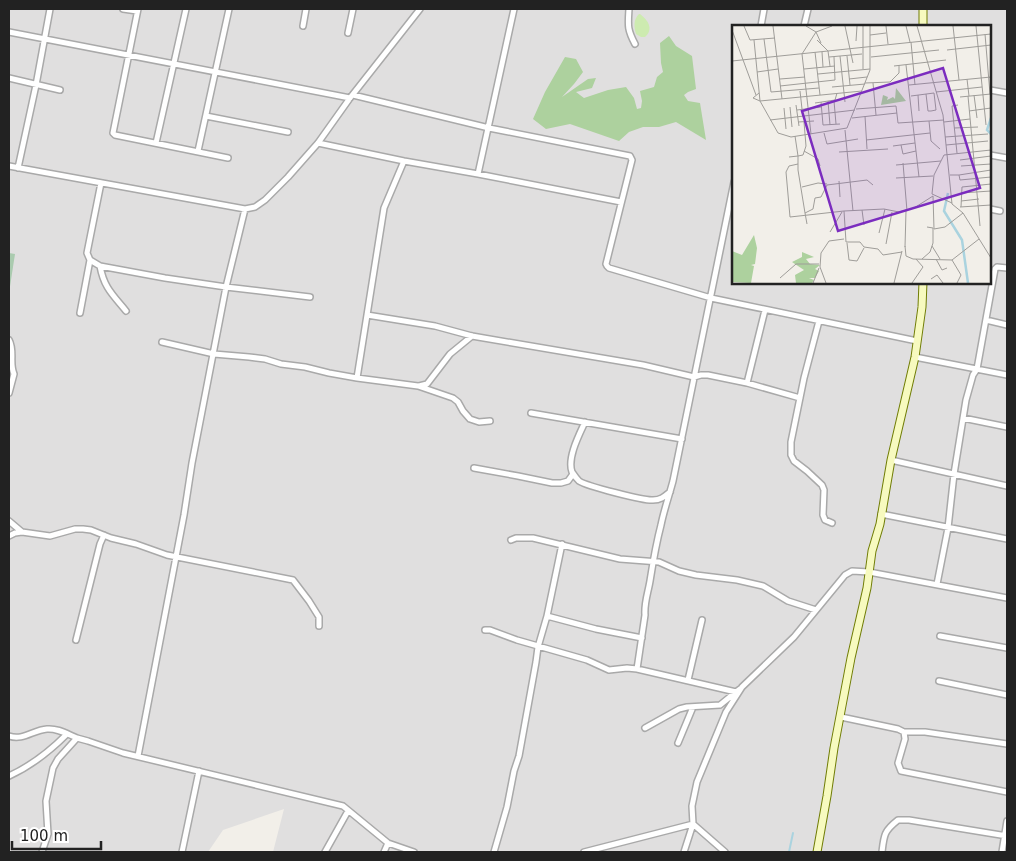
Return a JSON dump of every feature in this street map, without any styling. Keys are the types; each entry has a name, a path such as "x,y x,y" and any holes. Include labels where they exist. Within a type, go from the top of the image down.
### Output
{"main road":[{"path":"923,9 923,25"},
{"path":"817,852 872,551 915,357 923,284"}],"street":[{"path":"18,168 50,9"},
{"path":"123,9 137,10 113,133 228,158"},
{"path":"156,143 186,9"},
{"path":"198,151 229,9"},
{"path":"302,26 306,9"},
{"path":"348,33 353,9"},
{"path":"9,166 245,209 255,207 288,178 318,143 420,9"},
{"path":"478,174 514,9"},
{"path":"629,9 629,33 635,44"},
{"path":"761,25 764,9"},
{"path":"804,25 808,9"},
{"path":"9,32 173,65 352,96 489,128 630,156 632,160 607,266 609,268 711,298 917,341"},
{"path":"9,78 60,90"},
{"path":"991,90 1007,93"},
{"path":"206,116 288,132"},
{"path":"318,143 621,202"},
{"path":"991,155 1007,158"},
{"path":"357,378 384,208 404,161"},
{"path":"80,313 90,260 87,253 101,183"},
{"path":"637,669 645,615 644,606 648,594 660,526 682,439 732,192"},
{"path":"138,756 226,288 245,209"},
{"path":"991,209 1000,211"},
{"path":"90,260 100,266 226,288 310,297"},
{"path":"100,266 102,278 106,286 126,311"},
{"path":"937,584 948,528 954,474 966,400 973,375 977,369 995,269 997,266 1007,268"},
{"path":"747,383 765,310"},
{"path":"367,315 435,326 472,336 643,365 694,377 708,375 747,383 800,398"},
{"path":"986,320 1007,325"},
{"path":"819,321 804,378 790,455 794,461 822,485 824,490 823,515 825,520 832,523"},
{"path":"418,386 427,384 450,354 472,336"},
{"path":"9,340 12,345 12,369 14,374 9,393"},
{"path":"162,342 214,354 249,356 357,378 418,386 454,398 470,419 479,422 490,421"},
{"path":"915,357 1007,375"},
{"path":"531,413 682,439"},
{"path":"963,418 1007,427"},
{"path":"585,422 570,463 573,474 580,482 593,487 652,501 661,499 670,492"},
{"path":"891,460 1007,486"},
{"path":"474,468 552,484 561,484 568,481 573,474"},
{"path":"881,514 1007,539"},
{"path":"9,521 22,532"},
{"path":"9,536 22,532 50,536 75,529 91,530 176,557 293,580 319,616 319,626"},
{"path":"76,640 100,544 104,535"},
{"path":"510,540 533,538 620,559 659,562 679,571 763,586 788,601 816,610"},
{"path":"494,852 507,807 514,771 520,756 538,647 547,616 562,544"},
{"path":"645,728 687,706 720,705 742,687 794,637 845,575 852,571 869,572 1007,598"},
{"path":"547,616 596,629 642,638"},
{"path":"688,680 702,620"},
{"path":"485,630 587,660 610,670 637,669 736,692"},
{"path":"940,636 1007,648"},
{"path":"939,681 1007,695"},
{"path":"684,852 693,824 692,806 697,782 726,712 742,687"},
{"path":"678,743 693,707"},
{"path":"841,717 904,732 925,732 1007,744"},
{"path":"9,736 19,738 37,731 48,729 62,730 77,738 123,753 343,806 388,844 414,852"},
{"path":"904,732 905,739 898,763 901,771 1007,792"},
{"path":"9,776 32,764 67,734"},
{"path":"42,852 48,834 46,801 53,768 58,759 77,738"},
{"path":"182,852 199,771"},
{"path":"325,852 348,811"},
{"path":"882,852 886,831 898,820 909,820 1006,836"},
{"path":"1002,852 1007,821"},
{"path":"584,852 693,824"},
{"path":"693,824 725,852"},
{"path":"384,852 388,844"}],"shaded area":[{"path":"9,9 1007,9 1007,852 273,852 284,809 223,830 208,852 9,852"}],"green space":[{"path":"639,14 649,25 648,34 645,37 636,34 635,31 635,21"},
{"path":"669,36 676,46 692,56 696,89 684,95 688,101 700,103 706,140 676,122 659,127 643,127 629,132 619,141 570,124 546,129 533,119 545,92 565,57 576,59 583,72 562,97 588,79 596,78 592,88 576,92 584,98 608,90 626,87 634,98 637,109 641,108 640,91 654,87 657,77 663,72 660,43"},
{"path":"9,253 15,254 9,293"}],"waterway":[{"path":"789,852 793,833"}]}
